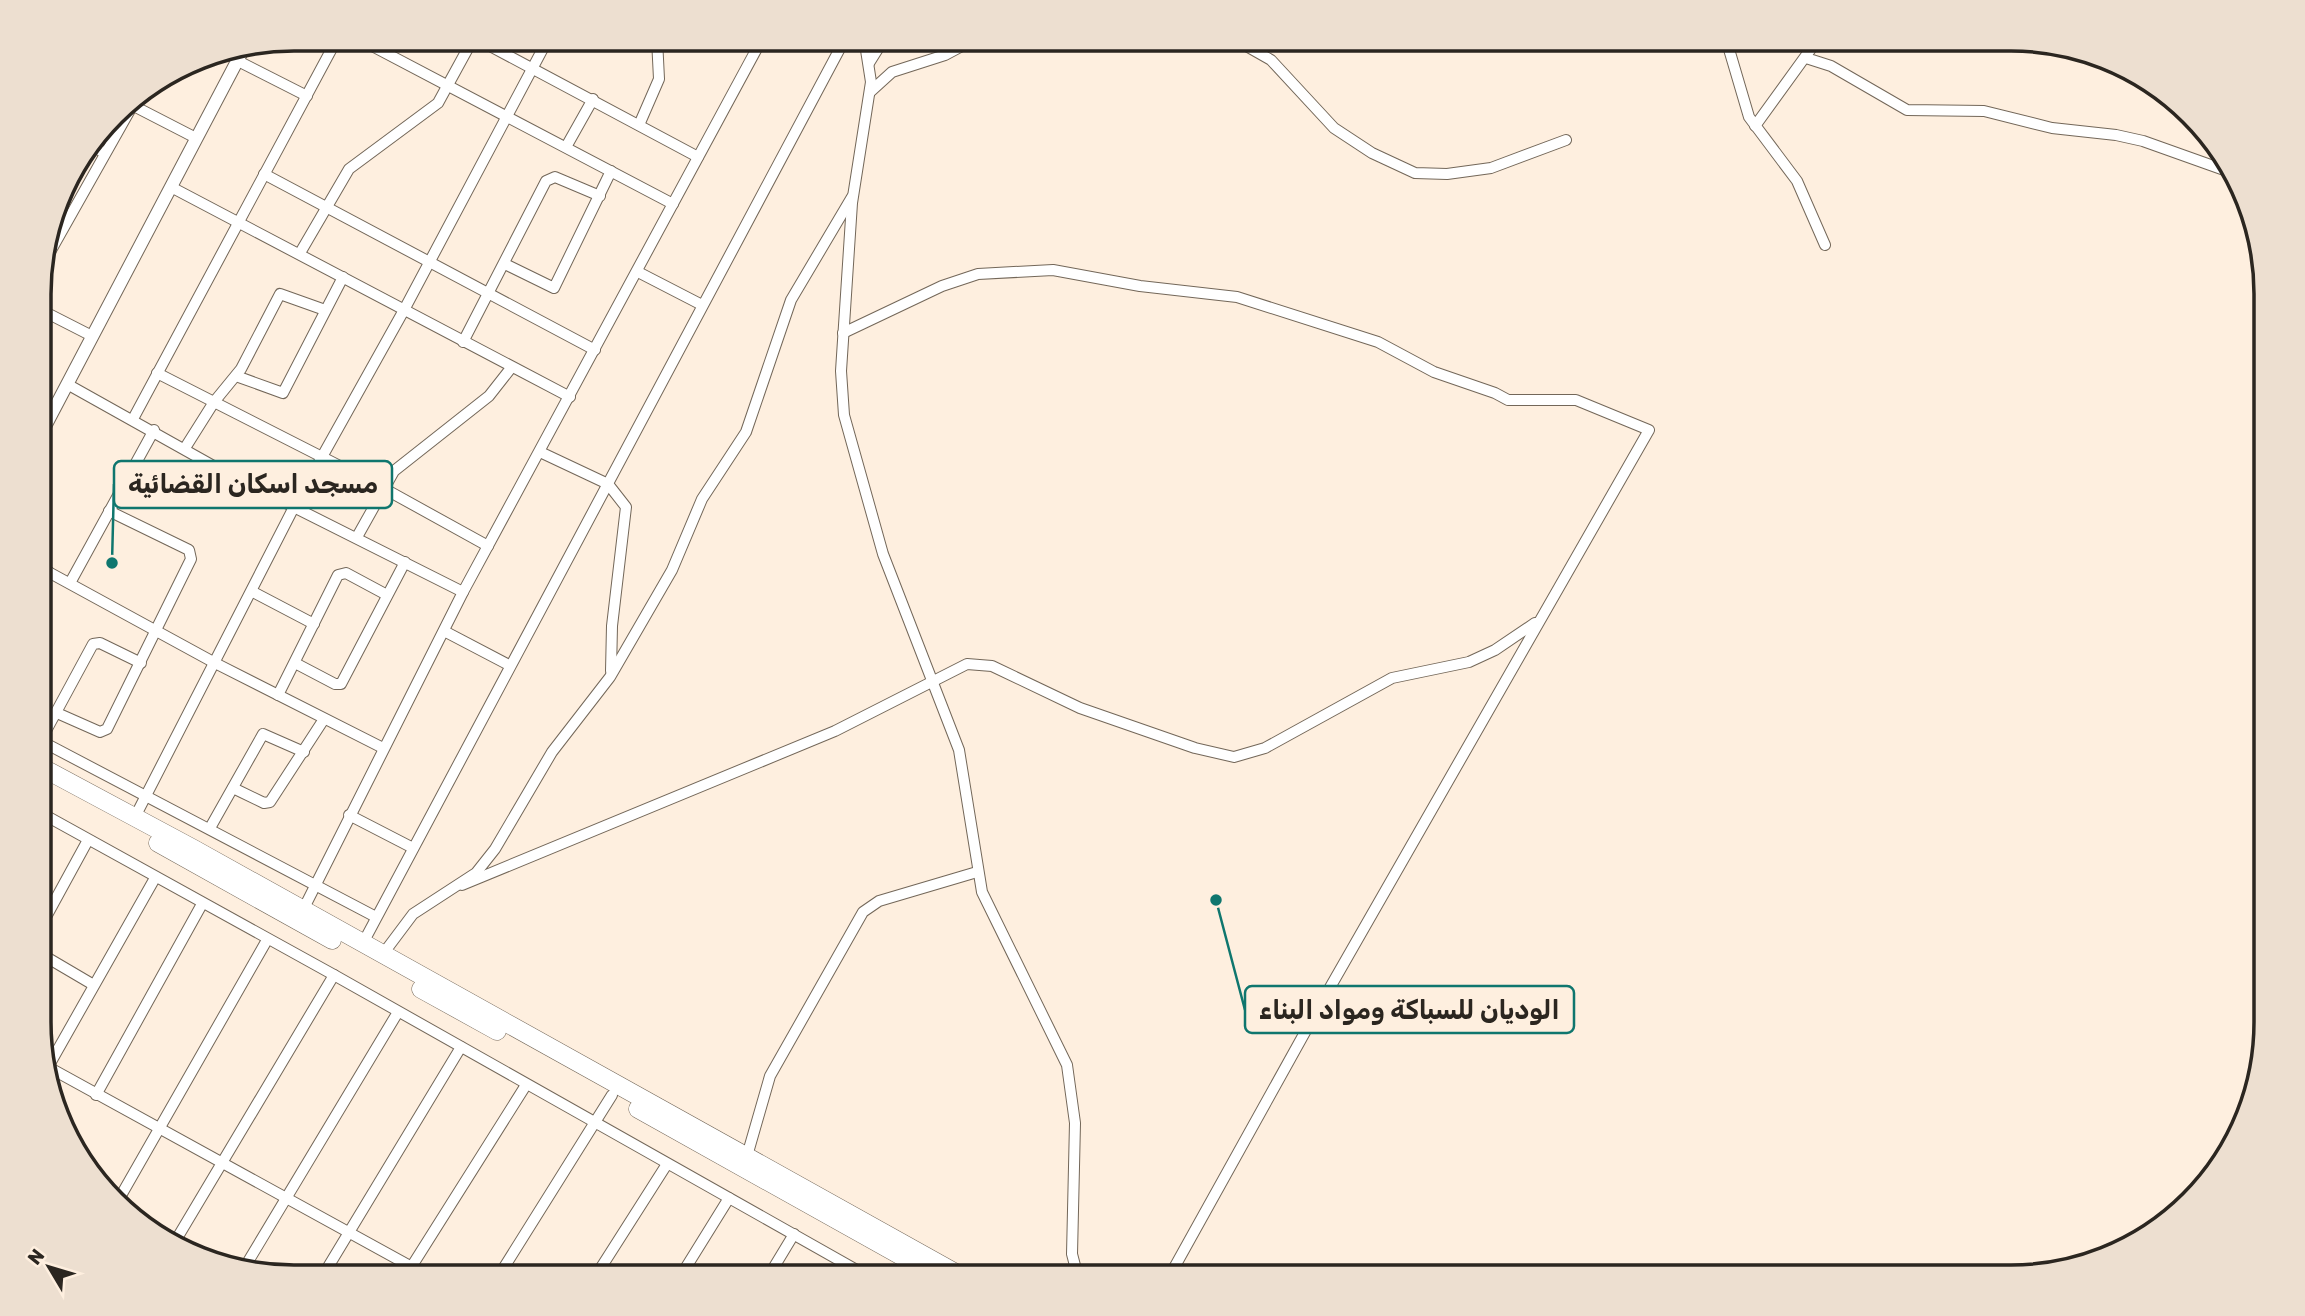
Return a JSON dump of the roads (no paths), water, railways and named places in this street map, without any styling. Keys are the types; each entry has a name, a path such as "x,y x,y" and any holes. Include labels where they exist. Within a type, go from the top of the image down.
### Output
{"highway":[{"path":"51,771 942,1265"},
{"path":"51,786 917,1265"}],"street":[{"path":"133,419 330,51"},
{"path":"384,51 673,204"},
{"path":"300,253 349,169 433,108 467,51"},
{"path":"501,51 698,157"},
{"path":"135,817 253,592 294,507 404,310 541,51"},
{"path":"639,125 659,79 658,51"},
{"path":"303,910 463,592 755,51"},
{"path":"362,943 838,51"},
{"path":"866,51 870,92 854,195 843,333 841,371 846,423 883,554 935,681 959,750 969,799 977,872 988,908 1067,1065 1075,1109 1072,1254 1075,1265"},
{"path":"869,64 876,51"},
{"path":"870,92 892,72 952,51"},
{"path":"1255,51 1270,60 1334,128 1372,153 1415,173 1447,174 1491,168 1566,140"},
{"path":"1731,51 1742,94 1755,126 1797,181 1825,245"},
{"path":"1755,126 1810,51"},
{"path":"51,415 240,57"},
{"path":"1806,58 1831,66 1907,110 1984,110 2052,128 2116,135 2143,141 2219,168"},
{"path":"238,61 307,96"},
{"path":"566,147 593,99"},
{"path":"138,108 196,138"},
{"path":"57,239 118,126"},
{"path":"99,150 105,153"},
{"path":"505,264 554,288 611,171"},
{"path":"264,174 595,351"},
{"path":"463,342 550,178 555,177 600,196"},
{"path":"171,187 570,397"},
{"path":"462,885 487,860 552,752 610,677 673,569 702,499 746,432 791,300 822,244 854,195"},
{"path":"843,333 943,286 978,274 1053,270 1140,286 1237,297 1378,342 1434,372 1495,393 1507,400 1576,400 1649,430 1324,998 1177,1265"},
{"path":"638,272 702,305"},
{"path":"236,376 284,393 343,277"},
{"path":"185,449 214,402 236,376 280,294 326,310"},
{"path":"51,315 92,336"},
{"path":"357,537 398,466 489,396 511,368"},
{"path":"157,373 383,488 488,545"},
{"path":"67,384 294,507 463,592"},
{"path":"70,583 154,430"},
{"path":"540,452 608,484 621,496 627,510 612,626 610,677"},
{"path":"57,713 104,732 158,632 192,554 189,550 109,512"},
{"path":"295,663 340,685 405,562"},
{"path":"51,573 215,663 383,748"},
{"path":"278,695 341,573 387,595"},
{"path":"253,592 314,624"},
{"path":"383,954 413,914 462,885 823,736 967,664 992,666 1080,708 1195,748 1234,757 1265,748 1392,678 1469,662 1494,650 1539,621"},
{"path":"444,631 509,665"},
{"path":"51,726 93,645 100,643 141,663"},
{"path":"233,788 264,803 270,802 324,719"},
{"path":"210,828 264,733 304,752"},
{"path":"51,746 376,917"},
{"path":"349,815 413,848"},
{"path":"51,819 334,975 845,1265"},
{"path":"51,908 88,841"},
{"path":"747,1156 770,1076 863,912 878,901 977,872"},
{"path":"53,1056 155,878"},
{"path":"96,1095 202,904"},
{"path":"122,1194 267,940"},
{"path":"51,960 92,985"},
{"path":"178,1236 334,975"},
{"path":"249,1260 398,1012"},
{"path":"329,1265 461,1047"},
{"path":"57,1073 408,1265"},
{"path":"412,1265 526,1084"},
{"path":"506,1265 612,1095"},
{"path":"603,1265 667,1164"},
{"path":"687,1265 729,1198"},
{"path":"775,1265 794,1234"}],"place":[{"name":"مسجد اسكان القضائية","path":"112,563"},
{"name":"الوديان للسباكة ومواد البناء","path":"1216,900"}]}
